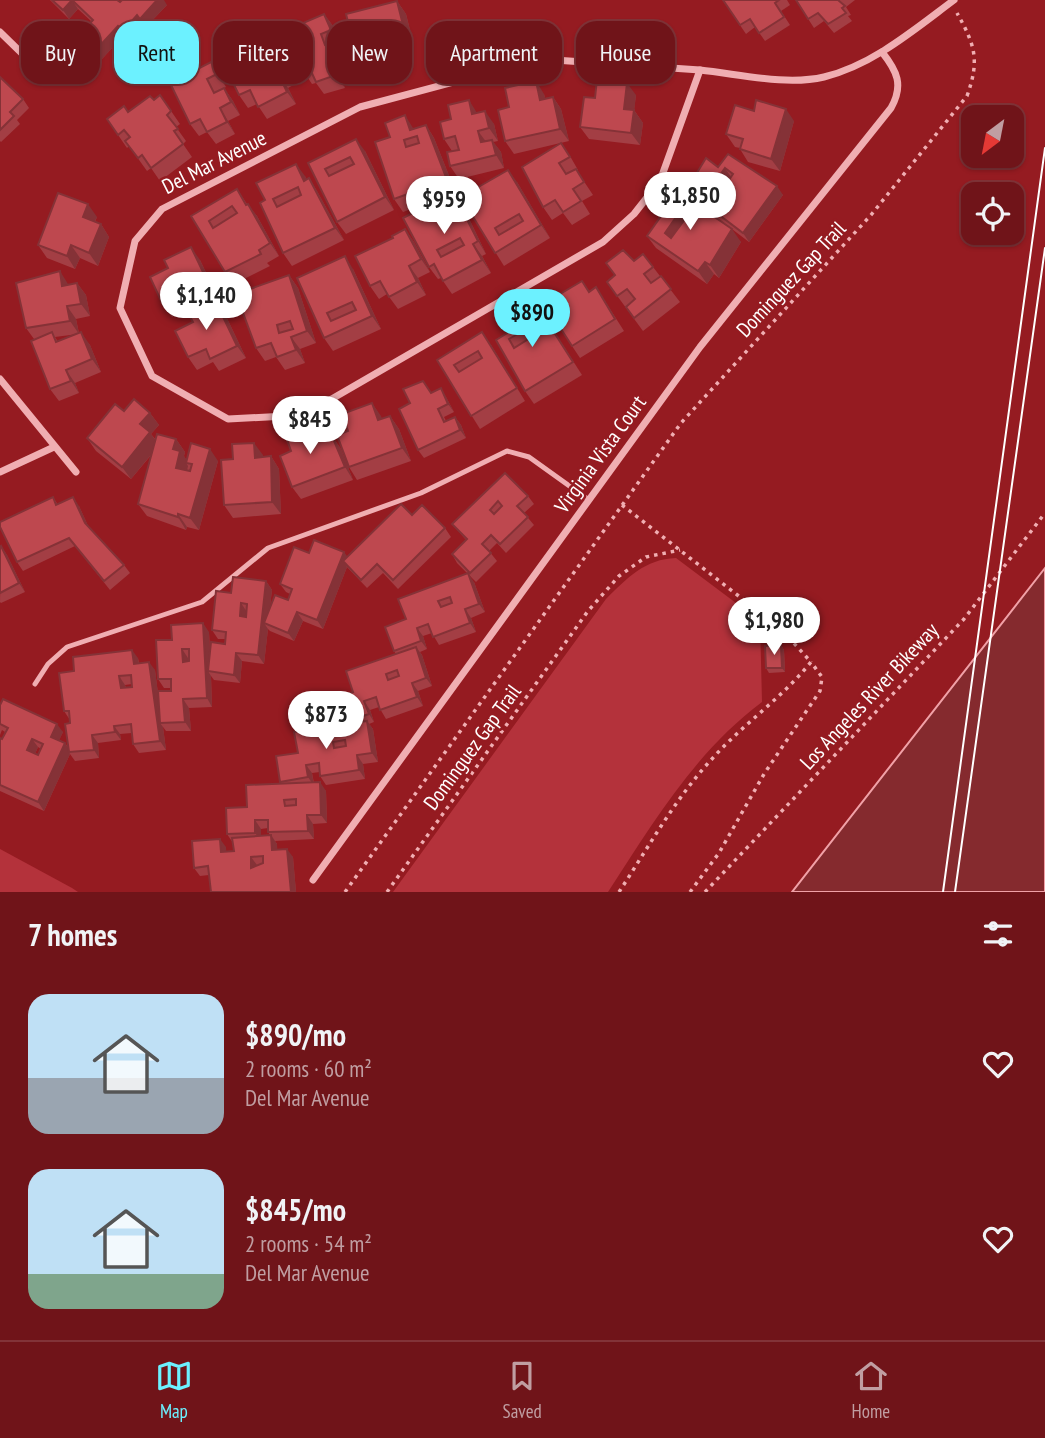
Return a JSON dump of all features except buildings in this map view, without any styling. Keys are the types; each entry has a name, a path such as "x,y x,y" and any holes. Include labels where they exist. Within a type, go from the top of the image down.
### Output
{"street":[{"name":"Del Mar Avenue","path":"700,70 660,181 634,214 603,242 304,415 228,419 152,376 120,308 135,241 162,209 360,107 540,59 700,70 782,79 824,77 883,52 953,1"},
{"path":"0,32 21,52"},
{"name":"Virginia Vista Court","path":"313,880 700,347 891,108 899,93 897,71 883,52"},
{"path":"0,379 76,472"},
{"path":"0,472 54,447"}],"lane":[{"path":"35,684 48,664 67,647 202,602 268,548 421,494 507,451 529,457 589,500"}],"path":[{"name":"Dominguez Gap Trail","path":"345,892 681,423 871,215 967,96 974,76 974,43 953,1"},
{"path":"622,505 781,629 822,677 820,691 764,774 719,853 690,892"},
{"name":"Los Angeles River Bikeway","path":"705,892 964,619 1045,513"},
{"name":"Dominguez Gap Trail","path":"387,892 589,611 618,576 646,557 680,550"},
{"path":"619,892 672,811 711,760 786,693 811,662"}],"shaded area":[{"path":"676,558 760,621 762,702 716,743 696,766 659,815 608,892 393,892 606,599 629,577 646,566"},
{"path":"1045,568 1045,892 792,892"},
{"path":"0,849 72,888 78,892 0,892"}],"tram line":[{"path":"943,892 1045,148"},
{"path":"955,892 1045,248"}]}
